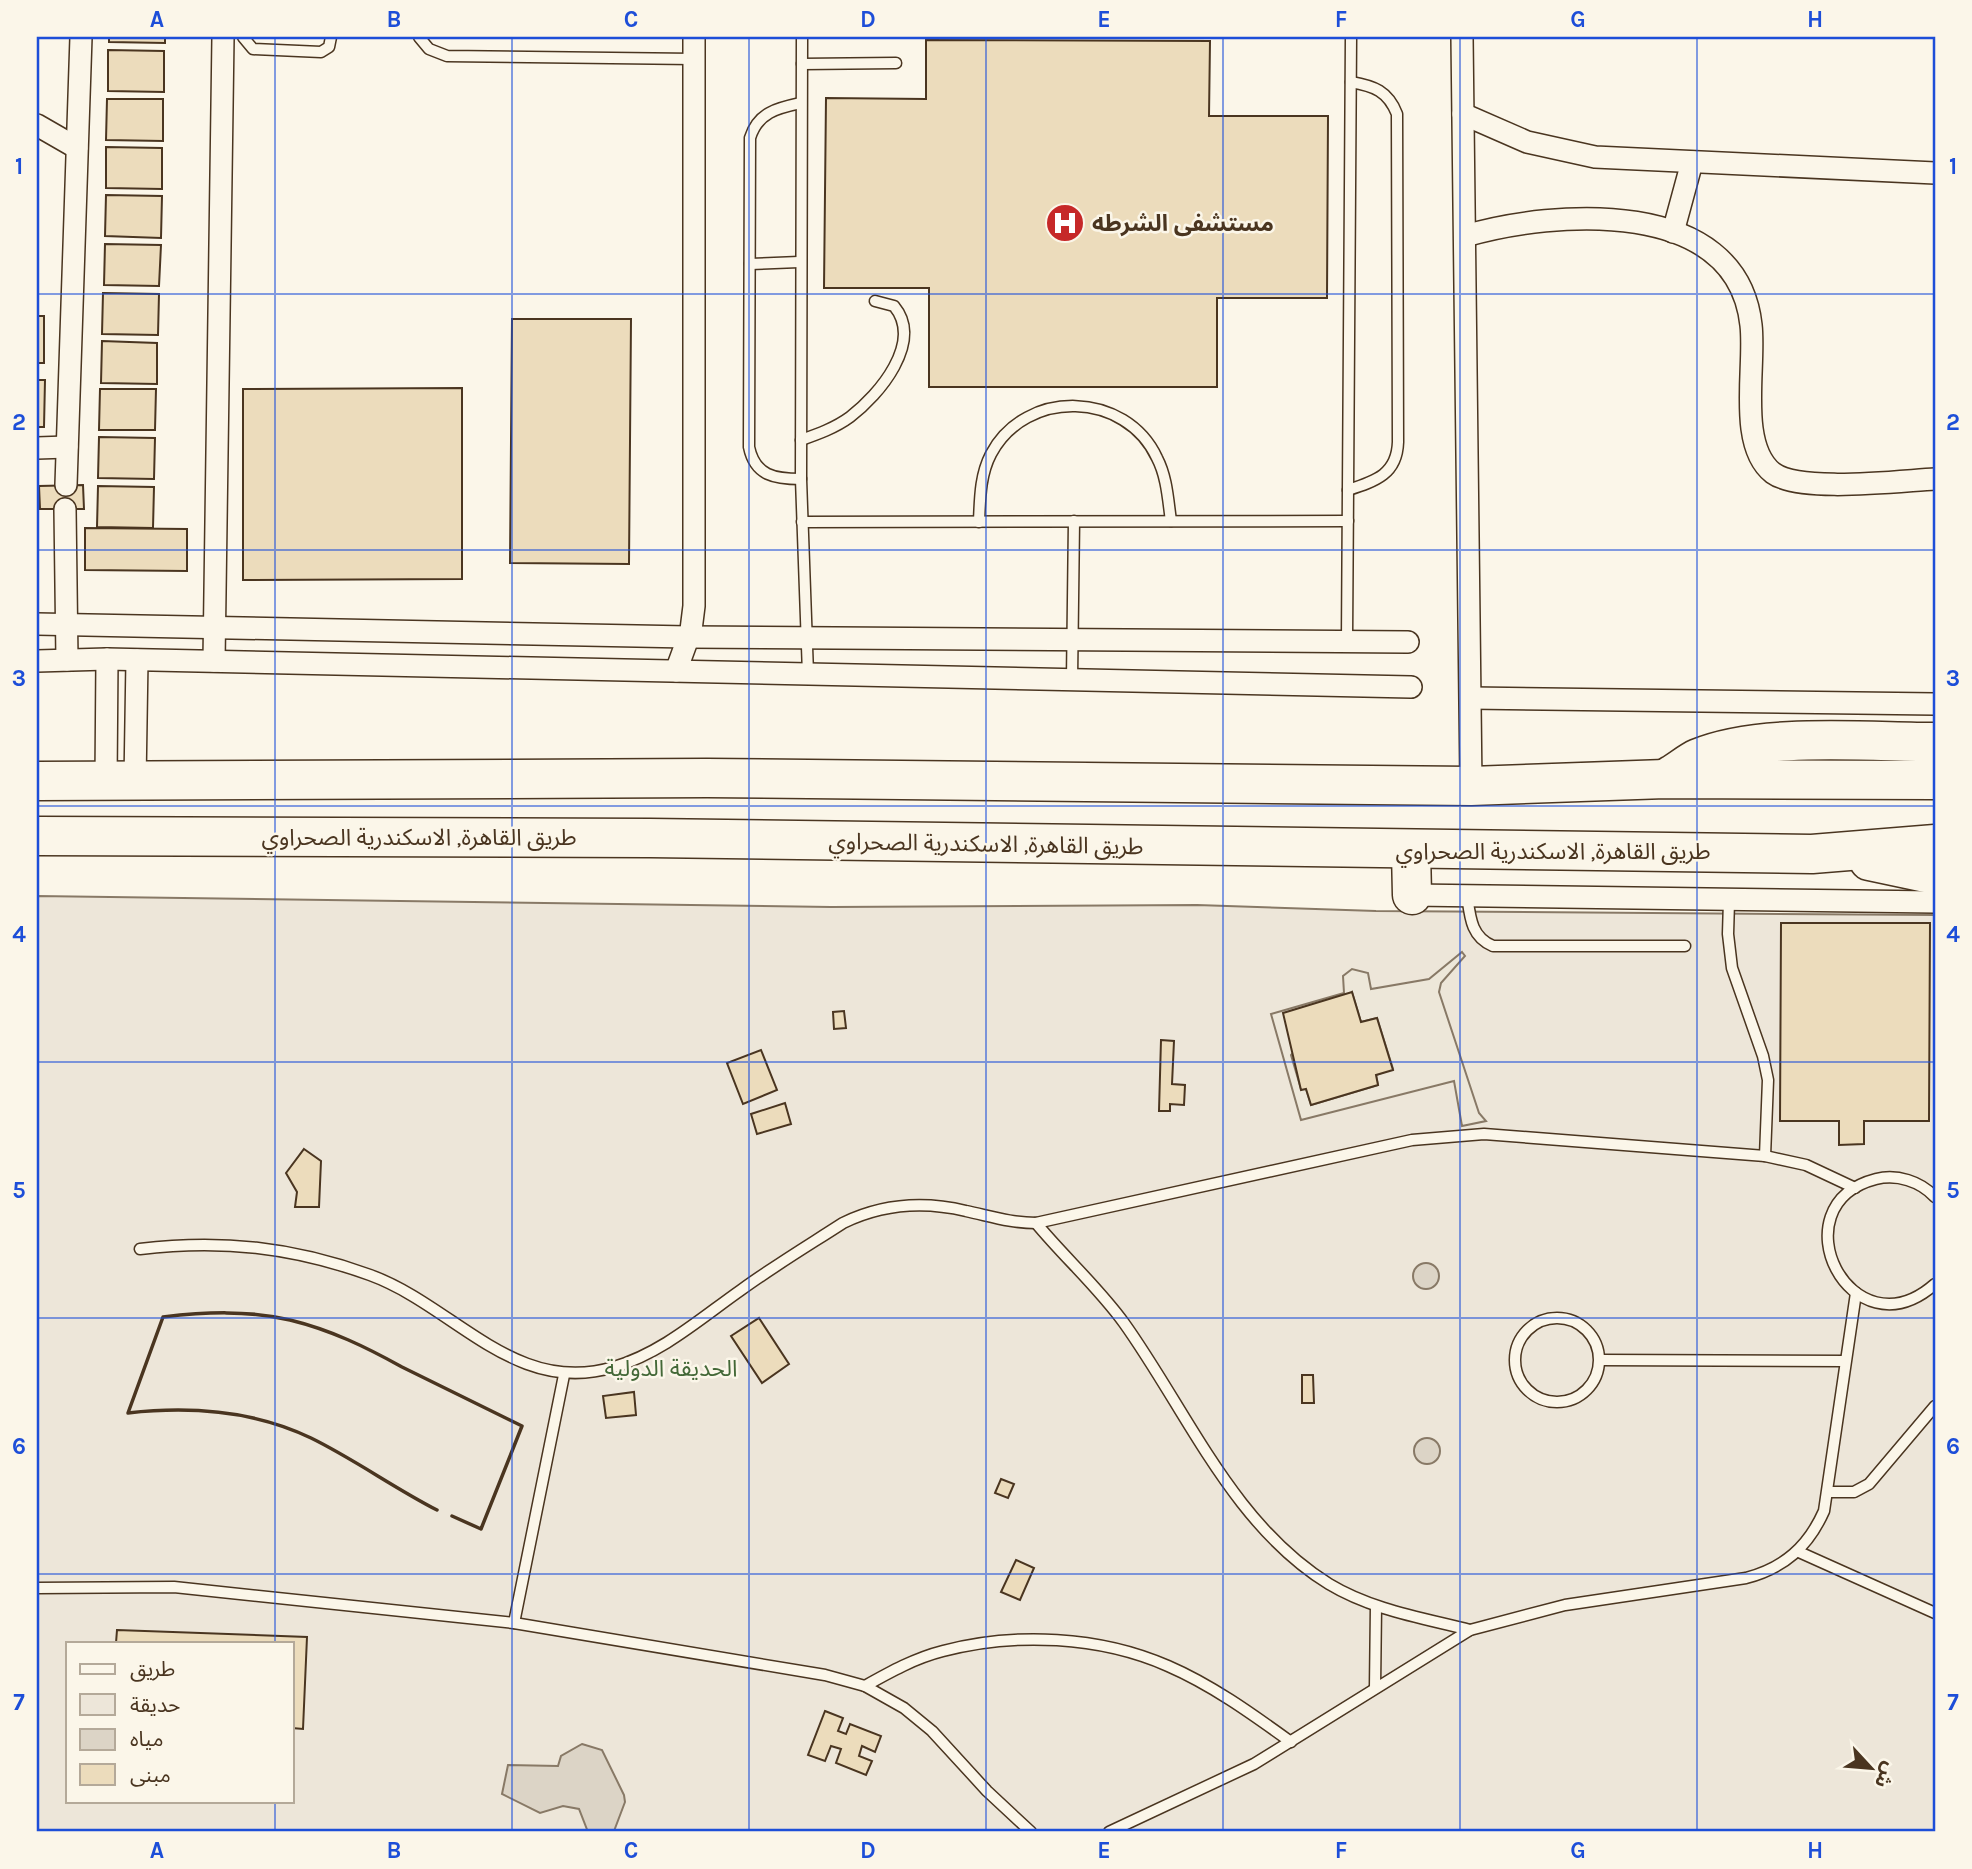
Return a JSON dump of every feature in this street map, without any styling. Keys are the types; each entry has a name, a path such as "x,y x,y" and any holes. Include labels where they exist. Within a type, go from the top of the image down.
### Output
{"highway":[{"path":"1665,779 1698,758 1741,747 1787,742 1935,742"},
{"path":"80,779 721,778 1471,786 1665,779 1935,780"},
{"name":"طريق القاهرة, الاسكندرية الصحراوي","path":"37,836 639,838 1411,851 1843,853 1935,844"},
{"path":"1411,851 1412,895"},
{"path":"1843,853 1935,875"}],"street":[{"path":"66,485 80,37"},
{"path":"214,662 223,37"},
{"path":"676,671 688,637 694,606 694,37"},
{"path":"1462,37 1471,786"},
{"path":"1463,114 1527,142 1595,157 1935,173"},
{"path":"37,125 77,148"},
{"path":"1673,232 1692,162"},
{"path":"1465,236 1524,222 1574,218 1624,221 1688,238 1715,256 1738,285 1747,303 1752,344 1754,442 1770,471 1800,484 1935,479"},
{"path":"37,448 67,447"},
{"path":"65,509 67,660"},
{"path":"37,624 688,637 1408,642"},
{"path":"80,779 107,659"},
{"path":"37,662 107,659 1411,687"},
{"path":"80,779 137,660"},
{"path":"1471,698 1935,704"},
{"path":"1412,895 1935,902"}],"lane":[{"path":"243,37 253,49 321,52 328,47 331,37"},
{"path":"419,37 429,49 447,56 694,59"},
{"path":"802,37 799,262 801,480 808,674"},
{"path":"1347,640 1351,37"},
{"path":"802,64 896,63"},
{"path":"1349,489 1388,473 1396,458 1398,442 1397,114 1387,95 1379,89 1351,82"},
{"path":"801,103 766,113 752,130 749,145 751,457 764,474 773,478 801,480"},
{"path":"750,264 799,262"},
{"path":"801,440 849,418 876,393 894,368 902,343 901,317 894,306 875,301"},
{"path":"979,522 981,481 992,452 1001,439 1018,423 1038,412 1069,405 1114,414 1139,432 1157,457 1163,472 1171,521"},
{"path":"1072,679 1074,521"},
{"path":"802,522 1348,521"},
{"path":"1467,895 1474,930 1485,943 1493,946 1685,946"},
{"path":"1729,901 1729,951 1768,1080 1765,1156"},
{"path":"140,1250 180,1244 258,1246 335,1264 405,1292 502,1355 564,1375 589,1373 637,1359 843,1223 876,1209 916,1205 940,1206 1007,1222 1036,1223 1412,1140 1460,1134 1765,1156 1806,1165 1855,1188"},
{"path":"1935,1197 1921,1185 1895,1177 1867,1182 1855,1188 1836,1208 1828,1234 1828,1248 1837,1274 1856,1293 1882,1303 1896,1303 1911,1300 1935,1285"},
{"path":"1036,1223 1123,1322 1210,1456 1266,1532 1306,1569 1331,1585 1376,1606 1470,1630"},
{"path":"1109,1832 1243,1770 1470,1630 1566,1605 1746,1578 1780,1566 1798,1552 1816,1527 1828,1492 1856,1293"},
{"path":"1557,1318 1570,1319 1592,1335 1600,1360 1597,1377 1587,1391 1573,1400 1557,1403 1540,1399 1527,1391 1518,1378 1515,1362 1522,1336 1544,1320 1557,1318"},
{"path":"1600,1360 1846,1361"},
{"path":"514,1623 564,1375"},
{"path":"1828,1492 1854,1492 1869,1484 1935,1406"},
{"path":"1798,1552 1935,1613"},
{"path":"37,1588 174,1587 514,1623 778,1665 865,1686 918,1719 1022,1827 1031,1832"},
{"path":"1375,1688 1376,1606"},
{"path":"865,1686 902,1666 940,1651 981,1642 1075,1642 1102,1646 1168,1666 1217,1692 1291,1742"}],"green space":[{"name":"الحديقة الدولية","path":"37,896 831,907 1197,905 1376,911 1935,915 1935,1832 37,1832"}],"shaded area":[{"path":"1462,952 1465,956 1441,983 1439,992 1479,1113 1486,1121 1462,1126 1454,1081 1301,1120 1271,1014 1344,993 1343,976 1352,969 1368,973 1371,989 1429,979","holes":["1352,992 1361,1022 1377,1018 1393,1069 1376,1075 1378,1085 1311,1105 1306,1089 1301,1089 1291,1055"]}],"water":[{"path":"1426,1263 1435,1267 1439,1276 1435,1285 1426,1289 1417,1285 1413,1276 1417,1267"},
{"path":"1427,1438 1436,1442 1440,1451 1436,1460 1427,1464 1418,1460 1414,1451 1418,1442"},
{"path":"582,1744 602,1750 624,1795 625,1802 614,1831 588,1832 579,1809 563,1806 540,1813 502,1794 508,1765 558,1766 561,1756"}],"building":[{"path":"109,37 165,37 165,43 109,42"},
{"path":"926,40 1210,41 1209,116 1328,116 1327,298 1217,298 1217,387 929,387 929,288 824,288 826,98 926,99"},
{"path":"108,50 164,51 164,92 108,91"},
{"path":"107,99 163,99 163,141 106,140"},
{"path":"106,147 162,148 162,189 106,188"},
{"path":"106,195 162,196 161,238 105,236"},
{"path":"105,244 161,245 159,286 104,285"},
{"path":"103,293 159,294 158,335 102,334"},
{"path":"37,316 44,316 44,363 37,363"},
{"path":"512,319 631,319 629,564 510,563"},
{"path":"102,341 157,343 157,384 101,383"},
{"path":"37,380 45,380 44,427 37,427"},
{"path":"462,388 462,579 243,580 243,389"},
{"path":"100,389 156,389 155,430 99,430"},
{"path":"99,437 155,438 154,479 98,478"},
{"path":"83,485 84,509 40,509 39,486"},
{"path":"98,486 154,487 153,528 97,527"},
{"path":"85,528 187,529 187,571 85,570"},
{"path":"1781,923 1930,923 1929,1121 1864,1121 1864,1144 1839,1145 1839,1121 1780,1121"},
{"path":"1352,992 1361,1022 1377,1018 1393,1070 1376,1075 1378,1085 1311,1105 1306,1089 1301,1090 1283,1013"},
{"path":"844,1011 846,1028 834,1029 833,1012"},
{"path":"1161,1040 1174,1041 1172,1084 1185,1085 1184,1105 1170,1104 1170,1111 1159,1111"},
{"path":"761,1050 777,1090 743,1104 727,1063"},
{"path":"785,1103 791,1124 757,1134 751,1114"},
{"path":"304,1149 321,1161 319,1207 295,1207 297,1192 286,1173"},
{"path":"759,1318 789,1364 762,1383 731,1336"},
{"path":"1302,1375 1313,1375 1314,1403 1302,1403"},
{"path":"634,1392 636,1415 606,1418 603,1396"},
{"path":"1001,1479 1014,1484 1008,1498 995,1493"},
{"path":"1016,1560 1034,1568 1020,1600 1001,1592"},
{"path":"117,1630 307,1637 303,1729 294,1728 294,1642 116,1642"},
{"path":"825,1711 843,1718 838,1731 846,1734 850,1724 881,1736 875,1752 862,1746 859,1756 872,1761 866,1775 836,1763 841,1749 831,1746 825,1761 808,1755"}],"wall":[{"path":"437,1510 327,1446 267,1421 198,1410 128,1413 163,1317 242,1313 305,1324 362,1346 522,1426 481,1529 452,1516"}],"place":[{"name":"مستشفى الشرطه","path":"1065,223"}]}
